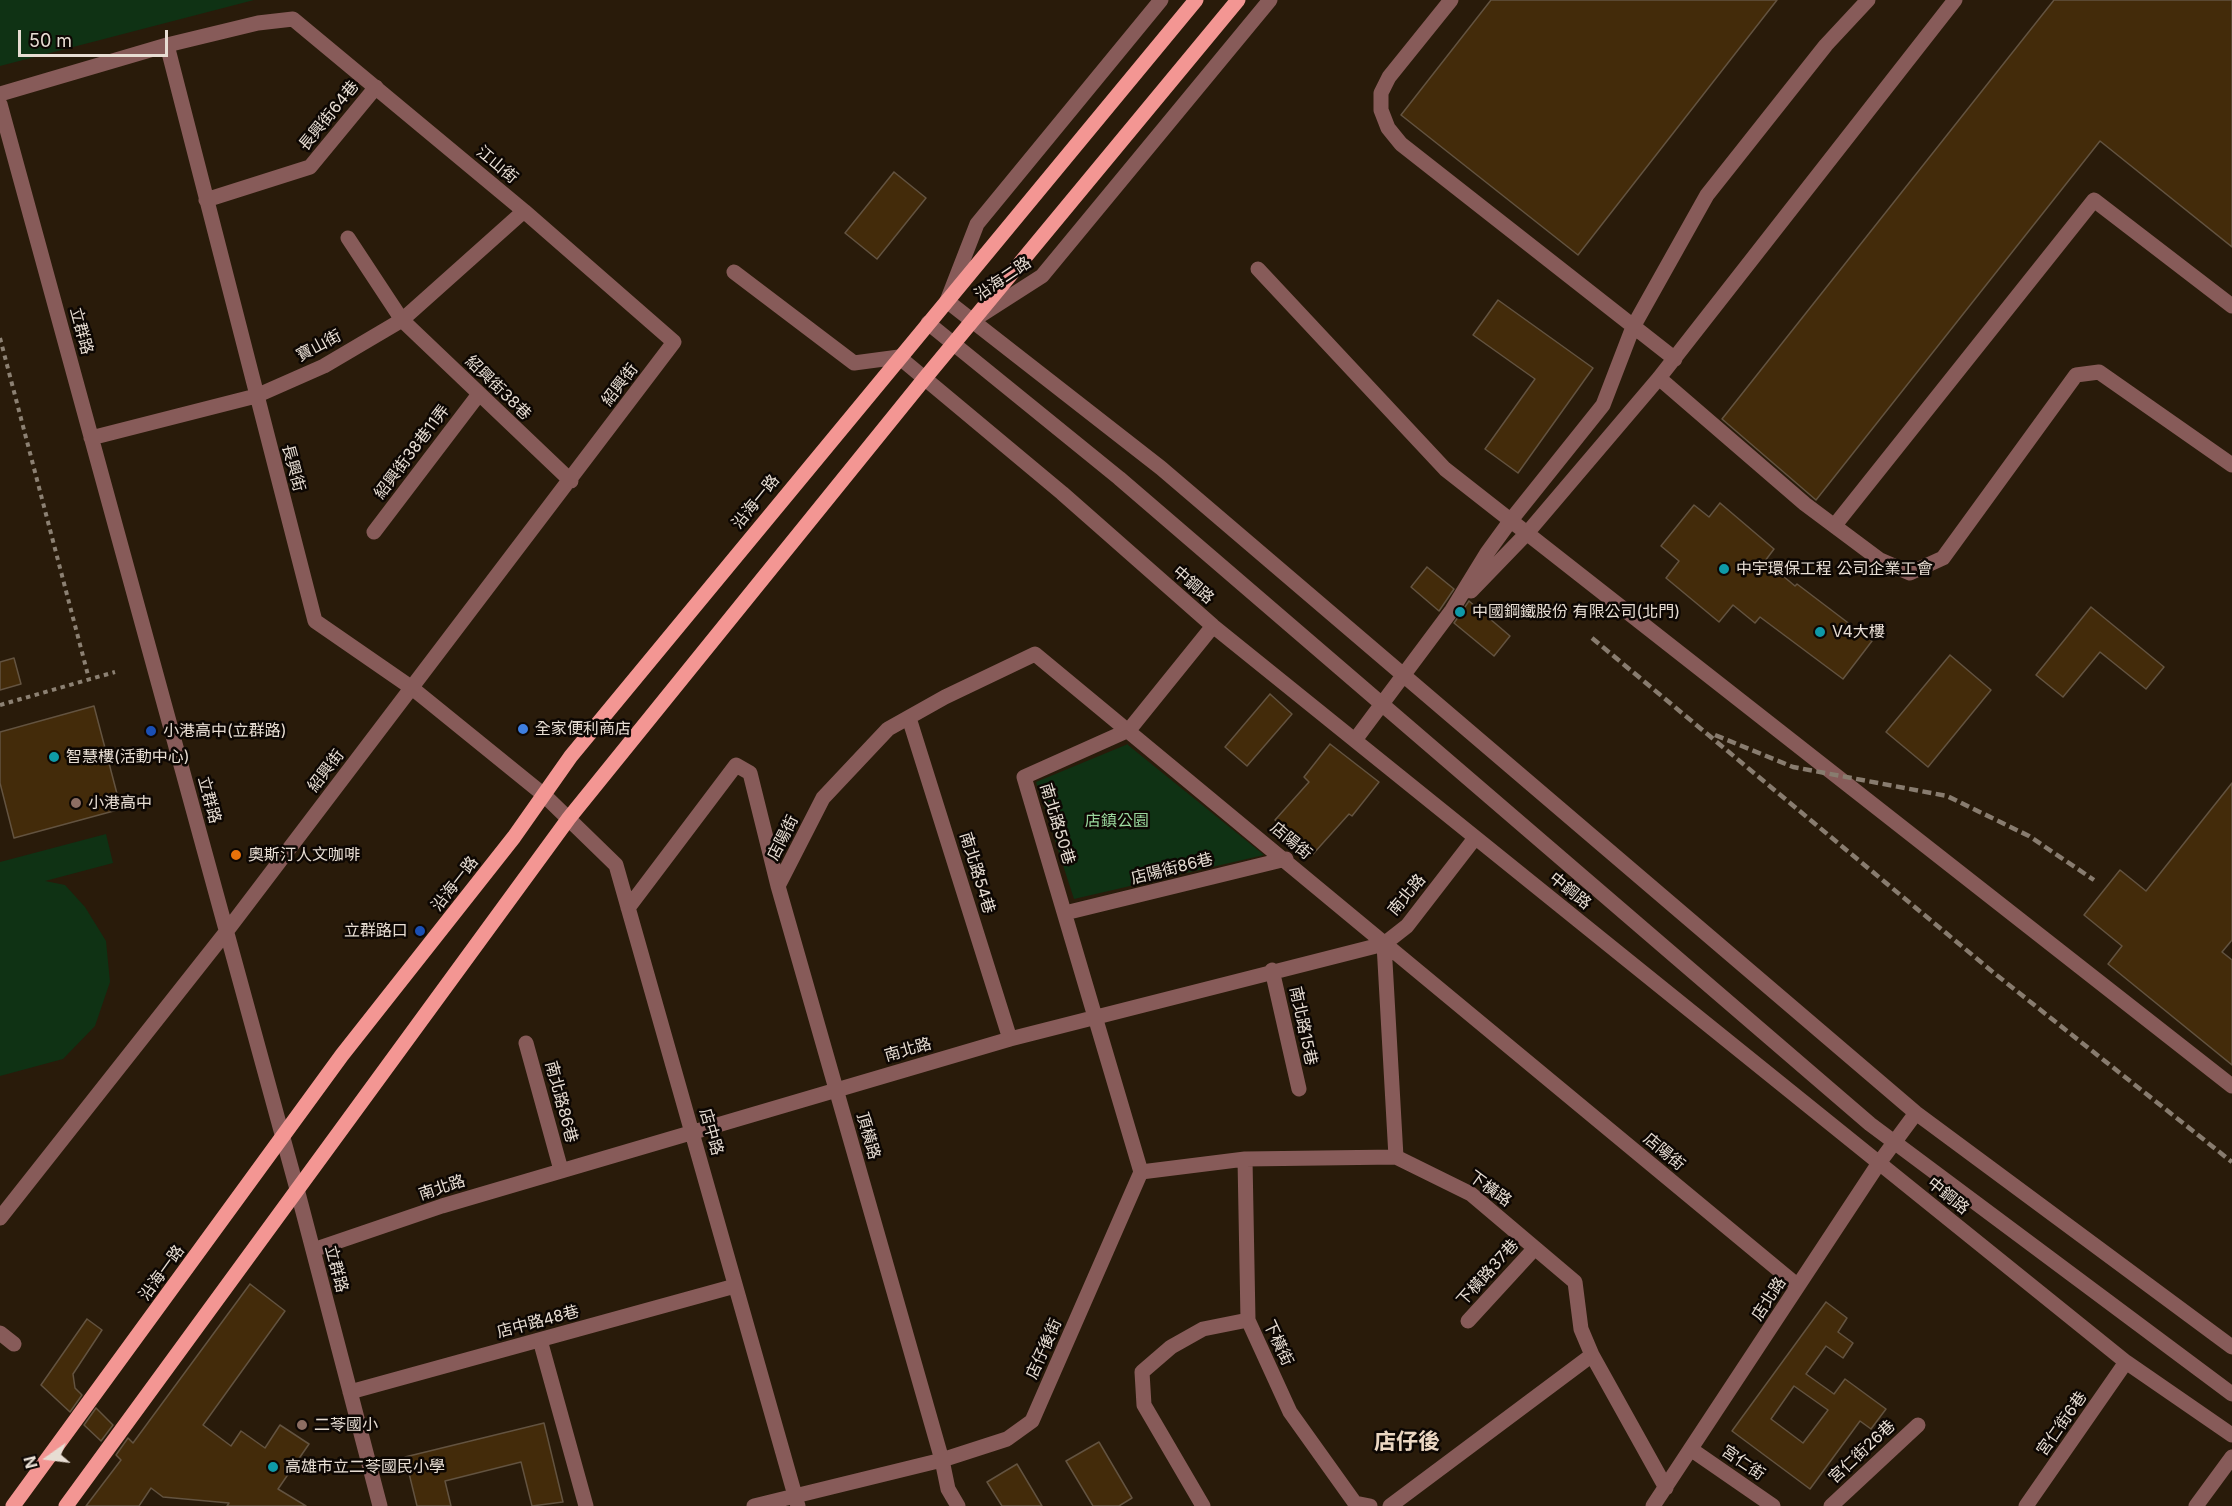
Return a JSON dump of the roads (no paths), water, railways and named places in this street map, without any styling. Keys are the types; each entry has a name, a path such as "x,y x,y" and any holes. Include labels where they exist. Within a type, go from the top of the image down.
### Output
{"main road":[{"name":"沿海二路","path":"947,301 1196,0"},
{"name":"沿海二路","path":"973,320 1238,0"},
{"name":"沿海一路","path":"13,1506 283,1139 342,1055 514,837 571,756 947,301"},
{"path":"66,1506 569,818 973,320"}],"street":[{"name":"沿海二路","path":"947,301 977,224 1161,0"},
{"name":"沿海二路","path":"973,320 1042,276 1270,0"},
{"path":"1451,0 1381,93 1381,110 1388,128 1401,144 1675,359"},
{"path":"1452,610 1487,553 1511,520 1603,405 1633,327 1707,195 1826,45 1868,0"},
{"path":"1355,740 1402,674 1452,610 1528,532 1675,359 1955,0"},
{"name":"江山街","path":"167,45 258,23 293,19 524,211 674,342"},
{"path":"0,94 167,45"},
{"name":"長興街","path":"167,45 315,621 412,688 544,795"},
{"name":"長興街64巷","path":"206,200 310,167 376,87"},
{"name":"立群路","path":"0,104 297,1189 380,1506"},
{"path":"1834,525 2094,200 2232,306"},
{"name":"寶山街","path":"92,438 256,396 324,366 402,320 524,211"},
{"name":"紹興街38巷","path":"348,238 402,320 571,481"},
{"path":"1258,268 1445,468 2232,1086"},
{"path":"734,272 854,363 899,357"},
{"path":"947,301 1161,468 1916,1113 2232,1347"},
{"name":"中鋼路","path":"928,323 1119,478 1894,1143 2232,1394"},
{"name":"紹興街","path":"0,1218 226,932 571,481 674,342"},
{"name":"中鋼路","path":"899,357 1062,493 1213,626 2126,1362 2232,1435"},
{"path":"1659,378 1805,504 1880,560 1910,573 1943,558 2076,375 2099,372 2232,465"},
{"name":"紹興街38巷11弄","path":"374,532 479,394"},
{"name":"南北路50巷","path":"1097,1016 1024,777 1129,730 1213,626"},
{"name":"店陽街","path":"778,886 823,798 888,729 1035,654 1798,1286"},
{"name":"南北路54巷","path":"909,718 1010,1039"},
{"name":"頂橫路","path":"628,908 736,765 750,773 778,886 942,1460 948,1489 958,1506"},
{"name":"店中路","path":"544,795 616,865 796,1500"},
{"name":"南北路","path":"313,1250 442,1206 1010,1039 1272,970 1384,944 1407,926 1475,837"},
{"name":"店陽街86巷","path":"1065,913 1286,860"},
{"path":"1384,944 1395,1157"},
{"name":"南北路15巷","path":"1272,970 1299,1089"},
{"path":"1097,1016 1141,1172"},
{"name":"南北路86巷","path":"526,1043 561,1170"},
{"name":"店北路","path":"1653,1506 1879,1163 1916,1113"},
{"name":"下橫路","path":"1141,1172 1245,1159 1395,1157 1471,1194 1575,1282 1581,1329 1592,1354 1666,1488"},
{"name":"下橫街","path":"1245,1159 1248,1320 1290,1412 1355,1503 1370,1506"},
{"name":"店仔後街","path":"753,1506 796,1500 942,1460 1007,1439 1032,1421 1141,1172"},
{"name":"下橫路37巷","path":"1468,1322 1535,1248"},
{"name":"店中路48巷","path":"350,1392 735,1286"},
{"path":"1203,1506 1144,1405 1142,1372 1171,1347 1203,1329 1248,1320"},
{"path":"0,1333 14,1344"},
{"path":"540,1340 586,1506"},
{"path":"1390,1506 1592,1354"},
{"name":"宮仁街6巷","path":"2026,1506 2126,1362"},
{"name":"宮仁街26巷","path":"1831,1506 1918,1425"},
{"name":"宮仁街","path":"1692,1450 1773,1506"},
{"path":"2196,1506 2232,1457"}],"railway":[{"path":"1592,638 1994,973 2232,1162"},
{"path":"1715,735 1793,767 1947,796 2029,836 2094,880"}],"place":[{"name":"中宇環保工程 公司企業工會","path":"1724,569"},
{"name":"中國鋼鐵股份 有限公司(北門)","path":"1460,612"},
{"name":"V4大樓","path":"1820,632"},
{"name":"全家便利商店","path":"523,729"},
{"name":"小港高中(立群路)","path":"151,731"},
{"name":"智慧樓(活動中心)","path":"54,757"},
{"name":"小港高中","path":"76,803"},
{"name":"奧斯汀人文咖啡","path":"236,855"},
{"name":"立群路口","path":"420,931"},
{"name":"二苓國小","path":"302,1425"},
{"name":"高雄市立二苓國民小學","path":"273,1467"}],"district":[{"name":"店仔後","path":"1407,1442"}],"park label":[{"name":"店鎮公園","path":"1117,821"}]}
